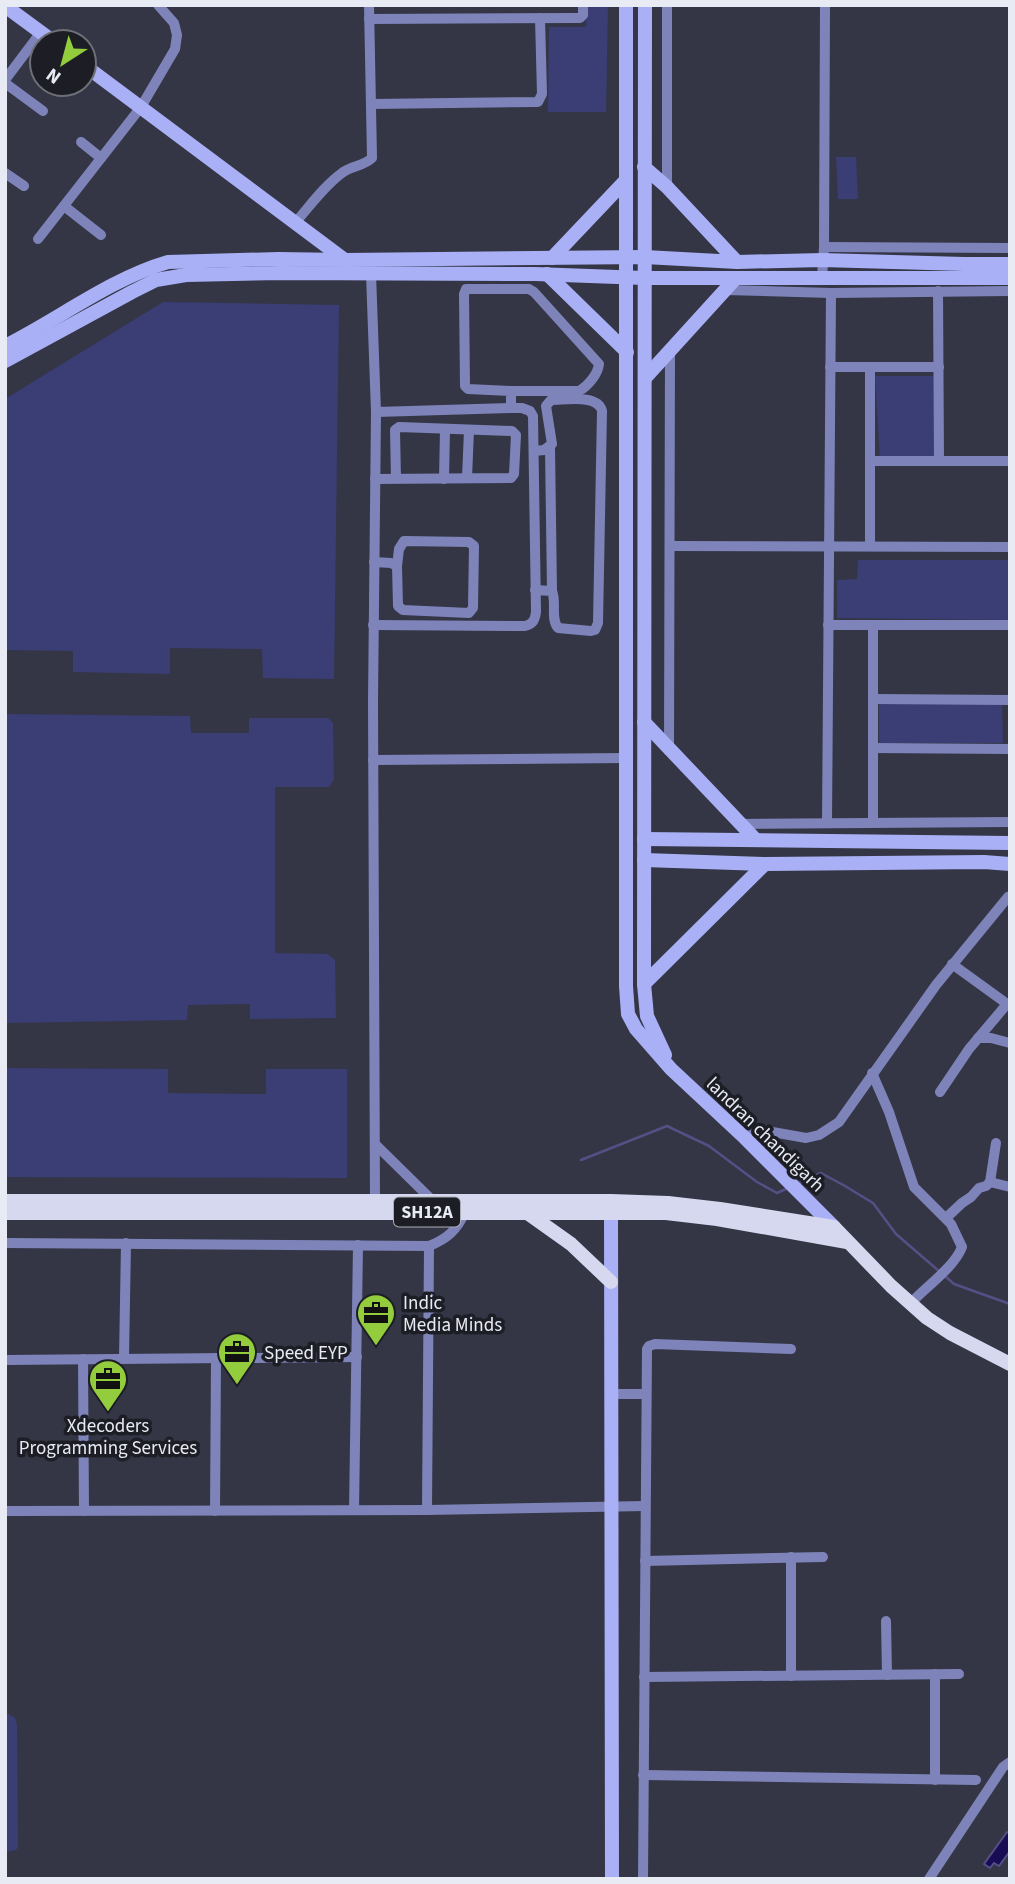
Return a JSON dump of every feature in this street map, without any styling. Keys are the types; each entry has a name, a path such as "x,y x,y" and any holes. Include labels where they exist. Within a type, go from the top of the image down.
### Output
{"main road":[{"name":"landran chandigarh","path":"626,5 628,1014 636,1029 671,1069 834,1227"},
{"path":"645,5 644,984 647,1016 671,1069"},
{"path":"5,6 35,28"},
{"path":"98,75 345,260 371,274"},
{"path":"645,167 737,262"},
{"path":"551,258 626,180"},
{"path":"5,346 125,279 168,262 645,257 737,262 823,253 964,264 1010,264"},
{"path":"5,362 132,292 164,278 186,275 281,273 547,274 645,278 1010,278"},
{"path":"547,274 627,352"},
{"path":"645,378 736,278"},
{"path":"644,722 756,840"},
{"path":"645,839 1010,843"},
{"path":"644,860 765,864 1010,864"},
{"path":"644,984 765,864"},
{"name":"SH12A","path":"5,1201 376,1206 465,1212 681,1205 834,1227"},
{"name":"SH12A","path":"5,1213 376,1206 433,1201 611,1207 717,1219 847,1242"},
{"path":"611,1207 612,1879"},
{"path":"526,1212 571,1244 611,1282"},
{"path":"834,1227 927,1318 1010,1364"}],"street":[{"path":"38,239 141,107 175,49 177,35 174,23 158,5"},
{"path":"295,223 337,177 372,158 369,5"},
{"path":"446,5 446,19"},
{"path":"369,19 580,18 583,15 583,5"},
{"path":"667,5 667,187"},
{"path":"822,278 825,5"},
{"path":"371,104 538,102 542,94 540,18"},
{"path":"28,50 5,82 43,111"},
{"path":"82,142 101,158"},
{"path":"5,173 24,186"},
{"path":"64,206 101,235"},
{"path":"823,253 1010,248"},
{"path":"371,274 376,412 373,625 376,1206"},
{"path":"466,289 529,289 599,364 598,371 579,391 511,391 471,389 465,386 466,289"},
{"path":"725,290 831,293 1010,291"},
{"path":"938,291 939,461"},
{"path":"828,823 831,293"},
{"path":"669,751 670,350"},
{"path":"830,367 939,367"},
{"path":"870,367 870,546"},
{"path":"511,391 511,408"},
{"path":"551,400 594,400 602,411 596,630 558,628 554,623 552,591 552,444 546,406 551,400"},
{"path":"373,625 525,626 535,619 534,452 533,416 530,411 511,408 376,412"},
{"path":"375,479 396,479 444,479 511,478 514,474 516,435 512,431 399,427 395,430 396,479"},
{"path":"444,479 445,430"},
{"path":"467,478 469,430"},
{"path":"534,452 550,447"},
{"path":"870,461 1010,461"},
{"path":"404,541 469,541 474,546 473,608 469,613 403,610 398,606 397,566 398,549 404,541"},
{"path":"671,545 1010,547"},
{"path":"374,562 397,566"},
{"path":"535,590 552,591"},
{"path":"828,625 1010,625"},
{"path":"873,625 873,823"},
{"path":"873,699 1010,700"},
{"path":"873,748 1010,749"},
{"path":"373,760 626,758"},
{"path":"740,824 1010,822"},
{"path":"745,1138 754,1131 761,1130 807,1139 839,1122 952,964 1009,896"},
{"path":"940,1092 978,1038 1008,1005 952,964"},
{"path":"978,1038 1010,1043"},
{"path":"872,1073 889,1112 914,1187 951,1224 962,1247 940,1275 910,1304"},
{"path":"946,1218 979,1188 990,1182 996,1143"},
{"path":"375,1144 433,1201"},
{"path":"990,1182 1010,1187"},
{"path":"5,1243 429,1246 444,1240 453,1232 465,1212"},
{"path":"124,1358 126,1243"},
{"path":"355,1510 358,1245"},
{"path":"427,1510 429,1246"},
{"path":"643,1879 647,1353 652,1344 791,1349"},
{"path":"5,1360 357,1357"},
{"path":"215,1511 216,1358"},
{"path":"83,1359 84,1511"},
{"path":"611,1394 646,1394"},
{"path":"5,1511 427,1510 645,1506"},
{"path":"791,1557 792,1676"},
{"path":"645,1561 823,1557"},
{"path":"886,1621 887,1675"},
{"path":"934,1674 935,1780"},
{"path":"644,1677 959,1674"},
{"path":"929,1879 1003,1767 1010,1762"},
{"path":"643,1776 976,1780"}],"shaded area":[{"path":"587,5 608,5 606,112 548,112 549,27 586,27"},
{"path":"836,157 856,157 858,199 838,199"},
{"path":"163,302 339,305 334,679 263,678 262,649 170,648 170,674 73,672 73,651 5,650 5,399"},
{"path":"875,376 935,376 937,456 880,458"},
{"path":"858,560 1010,560 1010,620 837,618 837,580 857,579"},
{"path":"879,703 1002,704 1003,743 879,743"},
{"path":"5,714 190,716 191,733 249,733 249,718 328,718 333,723 334,779 329,787 275,787 275,953 328,954 335,960 336,1018 250,1019 250,1004 188,1005 187,1020 5,1023"},
{"path":"5,1068 168,1069 168,1093 266,1094 266,1069 347,1069 347,1178 5,1177"},
{"path":"5,1712 15,1718 17,1725 18,1848 13,1851 5,1851"},
{"path":"1007,1832 1010,1834 1010,1851 999,1866 994,1863 990,1868 984,1864"}],"waterway":[{"path":"581,1160 667,1126 709,1146 757,1182 777,1193 788,1188"},
{"path":"797,1184 821,1173 873,1203 896,1234 940,1272"},
{"path":"945,1276 954,1284 1010,1304"}],"place":[{"name":"Indic Media Minds","path":"376,1347"},
{"name":"Speed EYP","path":"237,1386"},
{"name":"Xdecoders Programming Services","path":"108,1413"}]}
